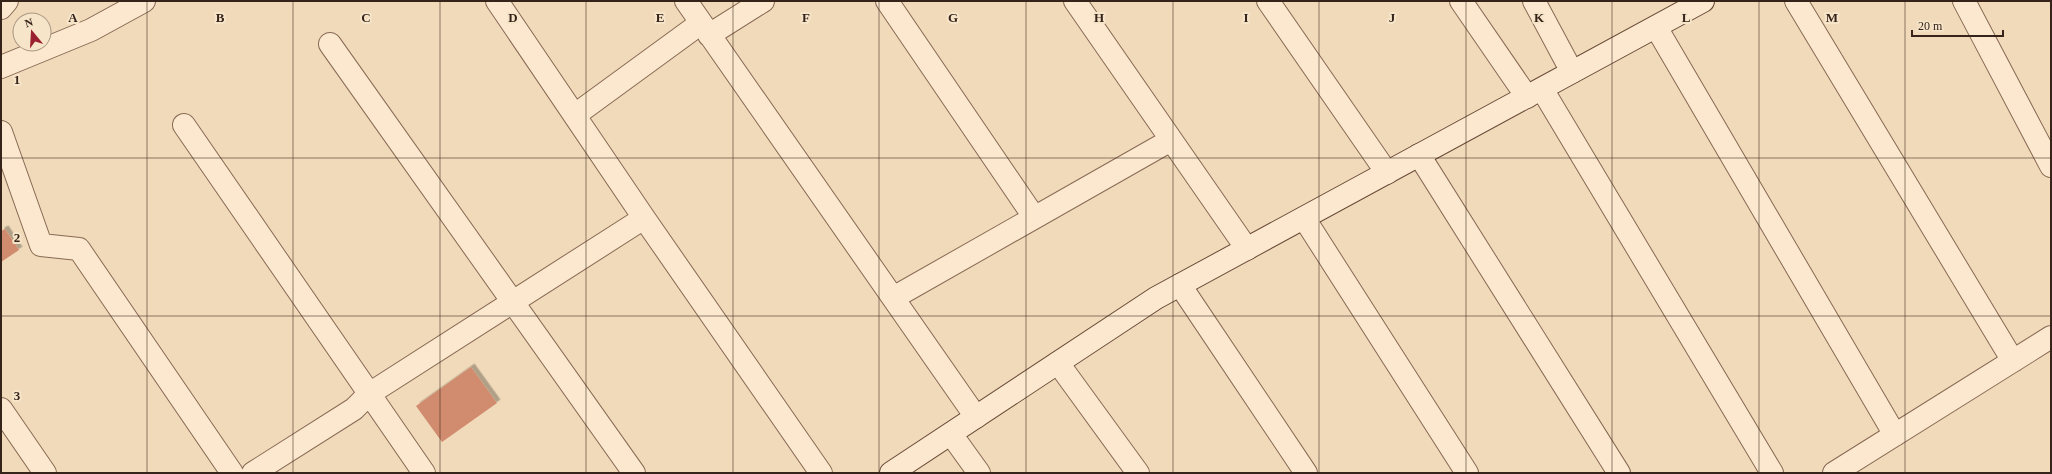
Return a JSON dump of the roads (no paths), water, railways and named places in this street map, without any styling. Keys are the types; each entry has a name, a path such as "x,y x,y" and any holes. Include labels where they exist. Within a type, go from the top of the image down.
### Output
{"street":[{"path":"1,8 7,1"},
{"path":"1,66 91,30 144,1"},
{"path":"497,1 644,218 821,473"},
{"path":"686,1 976,417"},
{"path":"575,115 705,29 763,1"},
{"path":"887,1 1034,217"},
{"path":"1075,1 1247,249"},
{"path":"1268,1 1387,173"},
{"path":"1461,1 1535,93 1772,473"},
{"path":"1534,1 1572,72"},
{"path":"891,473 1156,298 1703,1"},
{"path":"1796,1 2013,361"},
{"path":"1964,1 2051,166"},
{"path":"1656,27 1895,435"},
{"path":"330,44 634,473"},
{"path":"184,125 424,473"},
{"path":"1,132 41,245 79,249 232,473"},
{"path":"893,298 1171,140"},
{"path":"1419,155 1619,473"},
{"path":"253,473 354,409 369,394 512,301 644,218"},
{"path":"1304,218 1467,473"},
{"path":"1180,285 1306,473"},
{"path":"1834,473 2051,337"},
{"path":"1058,363 1138,473"},
{"path":"1,409 45,473"},
{"path":"951,434 979,473"}]}
